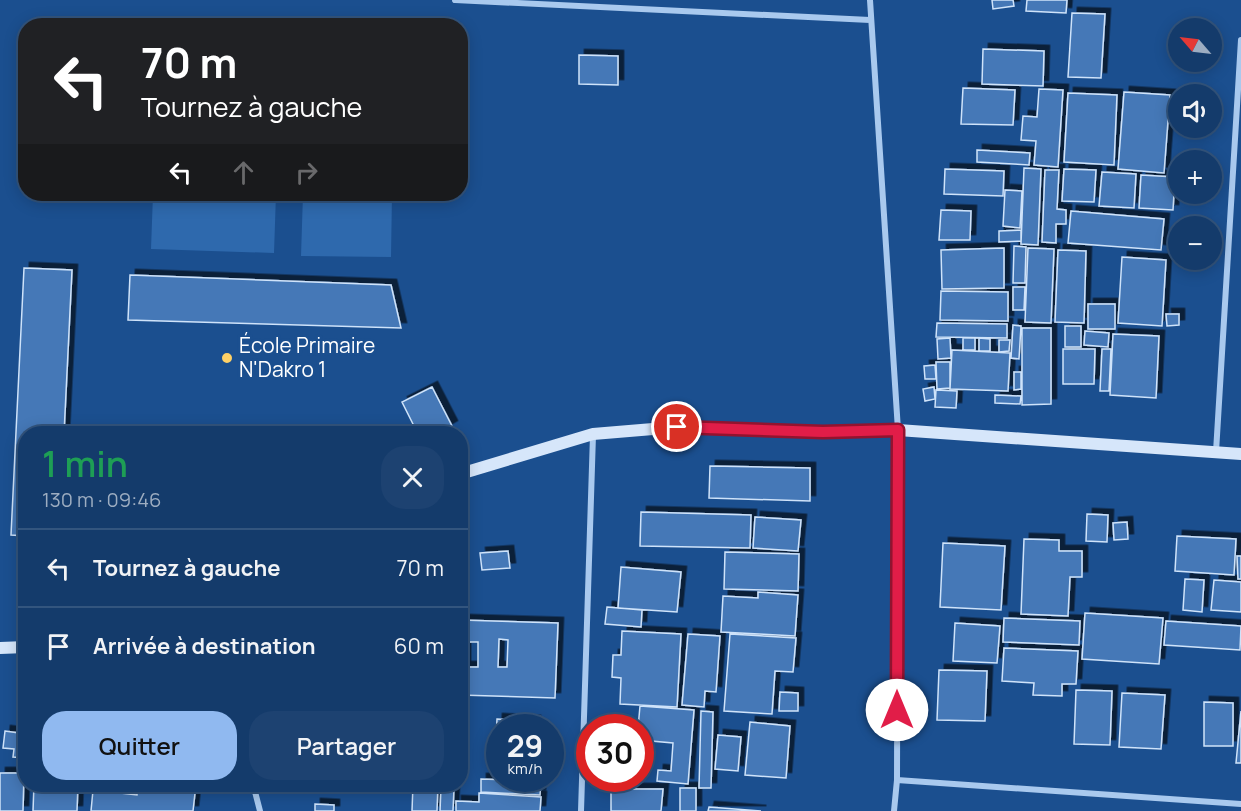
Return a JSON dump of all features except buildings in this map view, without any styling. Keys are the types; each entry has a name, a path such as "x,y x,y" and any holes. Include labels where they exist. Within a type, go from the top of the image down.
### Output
{"street":[{"path":"455,0 870,20"},
{"path":"870,0 898,430 897,780 894,811"},
{"path":"1216,452 1241,40"},
{"path":"468,472 593,434 677,427 823,432 898,430 1241,454"},
{"path":"581,811 593,434"},
{"path":"0,648 18,647"},
{"path":"897,780 1241,804"},
{"path":"255,792 260,811"},
{"path":"1197,801 1197,811"}],"shaded area":[{"path":"153,201 276,201 274,253 151,249"},
{"path":"303,201 392,201 391,257 301,256"}],"place":[{"name":"École Primaire N'Dakro 1","path":"227,358"}],"route":[{"path":"677,427 823,432 898,430 897,710"}]}
